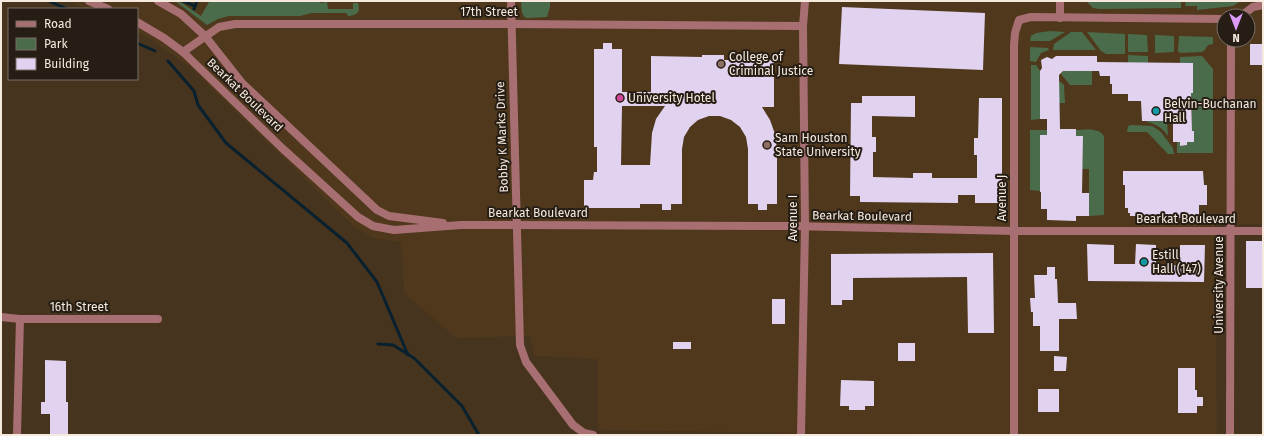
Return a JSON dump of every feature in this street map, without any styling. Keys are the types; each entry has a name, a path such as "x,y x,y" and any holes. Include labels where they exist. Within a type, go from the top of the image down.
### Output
{"street":[{"path":"89,1 106,8"},
{"name":"Bearkat Boulevard","path":"158,1 181,14 205,36 242,83 377,210 389,216 461,225"},
{"name":"Bobby K Marks Drive","path":"511,1 520,345 526,362 573,425 584,433 592,435"},
{"name":"Avenue I","path":"801,435 805,227 803,26 805,1"},
{"path":"1060,1 1060,18 1216,19"},
{"path":"1252,8 1262,5"},
{"name":"Avenue J","path":"1014,435 1015,33 1019,20 1031,17 1060,18"},
{"name":"Bearkat Boulevard","path":"138,23 164,38 183,52 282,148 358,217 373,226 394,230 461,225 517,225 1231,232 1263,231"},
{"name":"17th Street","path":"183,52 219,27 234,24 803,26"},
{"name":"University Avenue","path":"1230,48 1230,435"},
{"name":"16th Street","path":"1,317 20,319 158,319"},
{"path":"17,435 20,319"}],"shaded area":[{"name":"Sam Houston State University","path":"69,1 1263,1 1263,224 1215,224 1217,435 790,433 598,430 598,359 534,356 530,336 456,338 404,293 401,242 373,238 354,227 190,67 150,39 138,33 138,8 84,8"}],"green space":[{"path":"175,1 182,3 201,16 209,2 207,1 320,1 320,3 327,2 328,9 353,9 353,3 358,3 359,11 354,15 348,16 346,13 312,13 300,16 229,16 218,19 207,25"},
{"path":"521,1 550,1 547,17 525,17 522,13"},
{"path":"1086,1 1181,1 1181,8 1100,9 1093,8"},
{"path":"1186,1 1241,1 1233,6 1197,10 1197,6 1185,6"},
{"path":"1050,31 1065,32 1050,41 1030,41 1031,36 1036,33"},
{"path":"1071,32 1082,32 1096,50 1053,50 1054,44"},
{"path":"1087,32 1125,34 1125,54 1106,54 1101,51"},
{"path":"1128,34 1147,35 1148,52 1128,52"},
{"path":"1155,35 1174,36 1174,52 1155,53"},
{"path":"1179,36 1213,37 1213,44 1208,45 1204,51 1201,52 1180,53 1178,51"},
{"path":"1030,47 1048,48 1049,50 1041,53 1036,62 1030,61"},
{"path":"1128,55 1148,56 1148,63 1128,63"},
{"path":"1202,56 1213,69 1213,153 1177,153 1177,142 1180,142 1180,146 1187,145 1187,142 1194,131 1192,131 1191,93 1193,93 1193,63 1180,63 1180,57"},
{"path":"1031,65 1036,65 1040,71 1040,119 1031,120"},
{"path":"1063,71 1092,71 1092,85 1070,85 1061,74"},
{"path":"1059,81 1064,85 1065,103 1059,103"},
{"path":"1145,121 1167,121 1168,136 1158,126"},
{"path":"1128,126 1152,126 1160,131 1173,148 1174,154 1168,154 1147,132 1127,132"},
{"path":"1030,130 1047,130 1047,135 1040,136 1040,191 1030,190"},
{"path":"1076,130 1095,130 1104,136 1104,215 1089,216 1089,169 1082,169 1083,136 1076,136"}],"building":[{"path":"842,7 985,13 983,70 839,64"},
{"path":"603,43 612,43 612,49 622,49 622,92 651,92 651,56 702,57 702,55 724,55 724,60 774,60 774,107 762,107 770,120 775,134 777,149 777,204 767,204 767,210 758,210 758,204 748,204 748,149 746,137 740,127 731,120 720,116 709,116 698,120 690,127 684,137 682,149 682,204 671,204 671,210 662,210 662,204 640,204 640,208 584,208 584,180 593,180 594,172 597,172 597,147 594,147 594,49 603,49","holes":["622,106 665,106 656,119 652,133 650,165 621,165"]},
{"path":"1256,44 1263,44 1263,65 1250,65 1250,48 1256,48"},
{"path":"1056,56 1097,56 1097,62 1193,63 1193,93 1191,93 1192,131 1194,131 1194,142 1187,142 1187,145 1180,146 1180,142 1173,142 1173,121 1142,121 1141,101 1128,101 1128,94 1112,94 1110,76 1100,76 1099,71 1063,71 1059,75 1060,129 1076,129 1076,136 1083,136 1082,193 1089,193 1089,216 1076,216 1076,221 1047,220 1047,209 1041,209 1040,135 1047,135 1047,119 1040,119 1041,60 1047,57 1052,59"},
{"path":"862,96 915,96 915,117 872,116 872,137 876,137 876,152 873,152 873,177 913,178 913,173 932,173 932,178 977,178 977,155 974,155 974,138 978,138 979,98 1002,98 1002,203 975,203 975,195 958,195 958,203 860,202 860,196 850,196 851,103 862,103"},
{"path":"1123,171 1203,171 1204,185 1207,185 1207,205 1199,205 1199,218 1130,216 1130,213 1128,213 1128,208 1125,208 1125,185 1123,185"},
{"path":"1246,241 1263,241 1263,288 1246,288"},
{"name":"Estill Hall (147)","path":"1087,244 1114,245 1114,264 1135,264 1136,244 1156,245 1156,266 1180,265 1180,245 1205,245 1204,282 1088,281"},
{"path":"993,253 994,333 968,333 967,277 853,278 853,300 842,300 842,305 831,305 831,254"},
{"path":"1047,267 1055,267 1058,303 1076,303 1077,319 1059,319 1059,351 1040,351 1040,326 1033,326 1033,312 1031,312 1030,298 1035,298 1034,275 1047,275"},
{"path":"772,299 785,299 785,324 772,324"},
{"path":"673,342 691,342 691,349 673,349"},
{"path":"898,343 915,343 915,361 898,361"},
{"path":"1054,356 1067,357 1066,371 1054,371"},
{"path":"45,360 66,361 68,435 50,435 50,414 41,414 41,402 45,402"},
{"path":"1178,368 1195,368 1195,390 1197,390 1197,397 1203,397 1203,406 1197,406 1197,413 1178,413"},
{"path":"841,380 874,381 874,406 865,406 865,410 849,410 849,406 840,406"},
{"path":"1038,389 1059,389 1059,412 1038,412"}],"waterway":[{"path":"183,1 195,6"},
{"path":"194,9 197,1"},
{"path":"51,2 65,8"},
{"path":"138,43 155,51"},
{"path":"168,61 194,91 198,105 226,143 347,243 377,282 408,355"},
{"path":"378,344 393,345 414,358 462,406 479,435"}],"place":[{"name":"College of Criminal Justice","path":"721,64"},
{"name":"University Hotel","path":"620,98"},
{"name":"Belvin-Buchanan Hall","path":"1156,111"},
{"name":"Sam Houston State University","path":"767,145"},
{"name":"Estill Hall (147)","path":"1144,262"}]}
